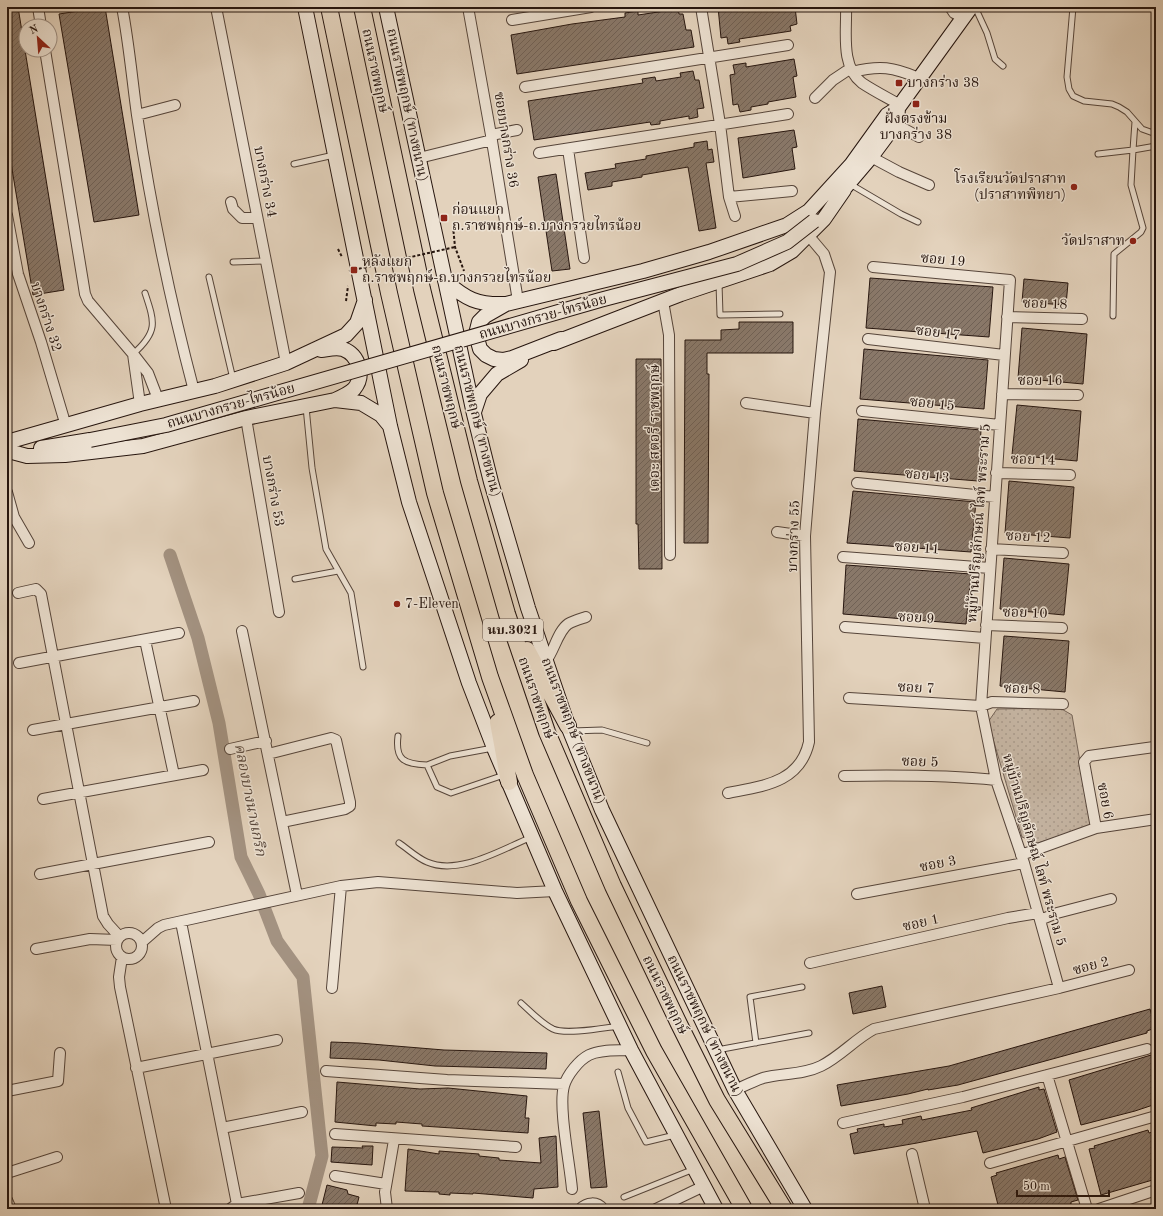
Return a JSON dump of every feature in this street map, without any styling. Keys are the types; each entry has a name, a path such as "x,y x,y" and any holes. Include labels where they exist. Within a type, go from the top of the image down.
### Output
{"main road":[{"path":"305,7 390,426 409,502 469,683 494,748 533,836 555,891 631,1050 716,1209"},
{"name":"ถนนราชพฤกษ์","path":"362,7 422,289 469,481 507,614 546,732 613,886 679,1024 717,1100 784,1209"},
{"name":"ถนนราชพฤกษ์ (ทางขนาน)","path":"386,7 474,414 491,482 528,608 569,728 602,810 735,1090 805,1209"},
{"name":"นบ.3021","path":"329,12 389,293 435,492 490,677 525,774 579,901 654,1051 744,1209"},
{"name":"ถนนบางกรวย-ไทรน้อย","path":"812,219 887,115 899,106 967,12"},
{"name":"ถนนบางกรวย-ไทรน้อย","path":"8,448 166,425 585,304 737,264 787,242 847,187 897,122 899,106"},
{"path":"445,281 464,297 493,305 512,303 643,271 709,252 787,225 809,211 851,165"},
{"path":"512,303 485,316 479,322 476,334 477,343 486,355 494,359 512,358 663,301 770,264 792,251 824,219 847,187"},
{"path":"8,448 66,426 158,399 233,380 286,363 311,353 346,335 357,323 365,297"},
{"path":"474,414 480,394 497,374 561,339"},
{"path":"8,448 27,456 66,455 143,446 246,418 335,400 348,394 355,388 360,375 357,362 354,357 345,350 336,348 311,353"},
{"path":"335,400 361,403 372,408 381,415 390,426"},
{"path":"507,614 569,728"},
{"path":"490,677 508,778"}],"street":[{"path":"38,7 40,18"},
{"path":"122,7 137,115 170,298 194,391"},
{"name":"บางกร่าง 34","path":"216,7 286,363"},
{"name":"ซอยบางกร่าง 36","path":"468,7 492,138 512,303"},
{"path":"512,20 591,7"},
{"path":"702,7 720,124 729,197 735,216"},
{"path":"846,7 847,59 852,70 862,82 899,106"},
{"path":"950,7 954,13 967,12"},
{"path":"525,87 788,45"},
{"path":"46,58 85,294 88,301 148,373 158,399"},
{"path":"815,98 838,77 852,70 884,66 920,78"},
{"path":"137,115 175,105"},
{"path":"538,153 788,114"},
{"path":"895,124 919,137"},
{"path":"419,158 517,130"},
{"path":"568,149 584,258"},
{"path":"871,157 899,172 929,185"},
{"path":"729,197 792,191"},
{"path":"231,202 233,209 242,218 257,218"},
{"name":"บางกร่าง 32","path":"7,215 18,274 41,342 66,426"},
{"name":"บางกร่าง 55","path":"728,793 765,785 785,777 798,768 806,756 809,742 805,536 815,413 830,272 824,254 808,235"},
{"name":"ซอย 19","path":"874,268 1010,280"},
{"name":"หมู่บ้านปริญลักษณ์ ไลท์ พระราม 5","path":"1010,280 981,706 996,780 1022,859 1060,988"},
{"name":"เดอะ สตอรี่ ราชพฤกษ์","path":"663,301 669,336 670,555"},
{"name":"ซอย 18","path":"1007,317 1082,319"},
{"name":"ซอย 17","path":"868,339 1004,355"},
{"path":"132,354 140,404"},
{"name":"ซอย 16","path":"1002,394 1078,395"},
{"path":"746,403 815,413"},
{"name":"ซอย 15","path":"862,411 1000,425"},
{"name":"บางกร่าง 53","path":"246,418 273,569 279,612"},
{"name":"ซอย 14","path":"996,473 1070,475"},
{"name":"ซอย 13","path":"857,483 995,497"},
{"path":"7,492 14,517 29,543"},
{"path":"777,532 805,536"},
{"name":"ซอย 12","path":"991,548 1063,553"},
{"name":"ซอย 11","path":"843,556 990,568"},
{"path":"18,593 36,589 39,591 54,656 103,916 118,938 116,950 122,957 131,959 137,956 142,949 142,942 138,935 125,933 118,938 100,938 36,949"},
{"path":"546,662 554,651 562,630 569,624 586,617"},
{"name":"ซอย 10","path":"986,625 1062,628"},
{"name":"ซอย 9","path":"845,627 985,638"},
{"path":"242,632 297,895"},
{"path":"19,663 179,633"},
{"path":"145,640 174,775"},
{"name":"ซอย 7","path":"849,698 981,706"},
{"path":"33,730 194,701"},
{"name":"ซอย 8","path":"981,706 992,702 1063,704"},
{"path":"268,754 331,738 336,740 350,802 350,806 346,809 282,822"},
{"path":"230,749 266,741"},
{"name":"ซอย 6","path":"1022,859 1096,828 1084,762 1089,756 1154,747"},
{"path":"43,799 203,770"},
{"name":"ซอย 5","path":"844,776 898,775 964,777 996,780"},
{"path":"1096,828 1156,818"},
{"path":"40,874 209,842"},
{"name":"ซอย 3","path":"857,894 1022,859"},
{"path":"142,942 161,926 341,886 378,882 517,893 555,891"},
{"path":"332,988 341,886"},
{"name":"ซอย 1","path":"810,963 1008,918 1039,917 1111,899"},
{"path":"181,922 222,1128 234,1207 298,1193"},
{"path":"122,957 119,977 120,987 166,1209"},
{"name":"ซอย 2","path":"1060,988 1129,970"},
{"path":"735,1090 764,1078 810,1070 821,1066 845,1051 862,1035 874,1029 1060,988"},
{"path":"136,1068 277,1040"},
{"path":"842,1122 963,1097 1147,1049"},
{"path":"572,1189 562,1102 564,1084 578,1064 590,1055 600,1052 631,1050"},
{"path":"7,1091 58,1081 60,1053"},
{"path":"326,1071 447,1080 564,1084"},
{"path":"1047,1075 1087,1209"},
{"path":"222,1128 302,1112"},
{"path":"990,1163 1156,1116"},
{"path":"335,1134 394,1140 516,1147"},
{"path":"387,1209 385,1199 386,1184 394,1140"},
{"path":"912,1154 925,1209"},
{"path":"7,1173 57,1157"},
{"path":"335,1176 386,1184"},
{"path":"656,1209 704,1186"},
{"path":"1099,1209 1156,1190"},
{"path":"7,1200 11,1209"},
{"path":"570,1209 580,1208 591,1203 597,1204 603,1209"}],"lane":[{"path":"975,7 987,33 995,59 1003,66"},
{"path":"1073,7 1067,77 1069,89 1073,96 1084,101 1112,104 1119,107 1127,112 1142,129 1156,134"},
{"path":"1113,316 1114,254 1141,232 1143,228 1131,185 1135,122"},
{"path":"1098,154 1156,146"},
{"path":"294,164 336,154"},
{"path":"847,187 918,222"},
{"path":"233,262 266,260"},
{"path":"209,277 233,380"},
{"path":"719,282 720,315 780,314"},
{"path":"132,354 144,344 150,335 153,326 145,293"},
{"path":"306,405 312,468 326,549 351,594 363,667"},
{"path":"295,579 338,571"},
{"path":"569,728 602,730 647,743"},
{"path":"398,736 397,753 400,758 409,763 427,765 450,756 494,748"},
{"path":"427,765 437,787 452,794 508,778"},
{"path":"399,843 427,862 448,866 461,865 475,861 533,836"},
{"path":"756,1043 750,997 802,987"},
{"path":"522,1003 554,1030 619,1026"},
{"path":"716,1051 809,1033"},
{"path":"618,1072 628,1108 646,1142 676,1134"},
{"path":"624,1197 694,1168"}],"path":[{"path":"453,226 455,247 464,271"},
{"path":"349,272 455,247"}],"shaded area":[{"path":"1060,708 1072,715 1091,826 1038,843 1022,837 988,722 997,709"}],"building":[{"path":"7,7 18,7 20,18 18,18 18,58 26,58 64,290 33,295 7,139"},
{"path":"105,7 139,215 94,222 59,14"},
{"path":"665,7 678,7 679,14 683,14 686,30 691,30 694,47 517,74 511,35 572,24 625,17 625,13 638,11 638,15 665,11"},
{"path":"718,7 795,7 797,24 790,26 791,31 739,39 740,42 728,44 727,37 721,38"},
{"path":"794,59 797,76 793,77 796,97 768,102 768,104 751,107 751,110 740,112 738,104 733,105 730,75 735,74 733,65 746,63 746,67"},
{"path":"693,71 695,80 699,80 704,108 697,109 698,117 689,119 689,116 660,121 660,124 651,125 650,122 534,140 528,101 643,83 642,79 655,77 656,81 681,77 680,73"},
{"path":"794,130 797,147 792,148 795,169 743,178 738,138"},
{"path":"707,141 708,150 712,149 714,162 706,163 716,228 699,231 688,167 642,175 642,177 612,182 612,186 588,190 585,173 616,168 615,164 646,159 646,156 694,147 694,143"},
{"path":"556,174 570,269 552,271 538,177"},
{"path":"870,278 993,287 989,337 866,328"},
{"path":"1024,279 1068,283 1066,305 1022,302"},
{"path":"739,322 793,322 793,353 707,353 707,374 709,374 708,543 684,543 685,340 721,340 721,330 739,329"},
{"path":"1022,328 1087,334 1083,384 1018,378"},
{"path":"864,349 988,360 984,409 860,399"},
{"path":"636,359 661,359 662,569 639,569 638,524 636,524"},
{"path":"1017,405 1081,411 1077,461 1012,455"},
{"path":"858,419 981,430 978,481 854,471"},
{"path":"1009,481 1074,487 1070,538 1005,533"},
{"path":"853,491 976,502 971,552 847,543"},
{"path":"1004,558 1069,564 1064,615 1000,609"},
{"path":"846,565 971,574 966,624 843,614"},
{"path":"1004,636 1069,641 1065,692 1000,686"},
{"path":"882,986 886,1007 853,1014 849,993"},
{"path":"1150,1009 1155,1028 1147,1031 1147,1033 958,1085 928,1089 841,1106 837,1085 949,1066"},
{"path":"331,1042 444,1050 547,1053 546,1069 435,1066 379,1060 330,1058"},
{"path":"1151,1055 1152,1058 1156,1057 1156,1104 1081,1125 1069,1080"},
{"path":"337,1082 420,1089 448,1088 527,1096 525,1118 529,1118 528,1133 422,1126 422,1124 396,1122 396,1124 376,1123 376,1126 335,1122"},
{"path":"1039,1087 1039,1090 1044,1089 1057,1132 1038,1139 983,1153 977,1131 854,1154 850,1134 858,1132 857,1129 884,1124 884,1127 903,1124 902,1120 921,1116 922,1120 972,1110 971,1108"},
{"path":"599,1111 607,1187 591,1188 583,1113"},
{"path":"1148,1130 1149,1133 1156,1131 1156,1179 1101,1195 1089,1149 1095,1148 1094,1146"},
{"path":"556,1136 558,1187 534,1189 533,1198 473,1193 450,1193 450,1195 439,1194 439,1192 405,1191 408,1149 439,1154 439,1151 479,1154 479,1156 499,1158 499,1160 541,1163 539,1138"},
{"path":"362,1146 373,1146 372,1165 331,1162 332,1147 363,1148"},
{"path":"1058,1155 1059,1159 1065,1157 1078,1200 1055,1209 999,1209 991,1177 997,1175 996,1173"},
{"path":"327,1185 347,1190 348,1194 359,1197 356,1209 321,1209"}],"waterway":[{"name":"คลองบางนางเกริก","path":"170,555 198,638 219,723 241,857 259,894 277,941 303,977 322,1156 308,1209"}],"place":[{"name":"บางกร่าง 38","path":"899,83"},
{"name":"ฝั่งตรงข้าม บางกร่าง 38","path":"916,104"},
{"name":"โรงเรียนวัดปราสาท (ปราสาทพิทยา)","path":"1074,187"},
{"name":"ก่อนแยก ถ.ราชพฤกษ์-ถ.บางกรวยไทรน้อย","path":"444,218"},
{"name":"วัดปราสาท","path":"1133,241"},
{"name":"หลังแยก ถ.ราชพฤกษ์-ถ.บางกรวยไทรน้อย","path":"354,270"},
{"name":"7-Eleven","path":"397,604"}]}
